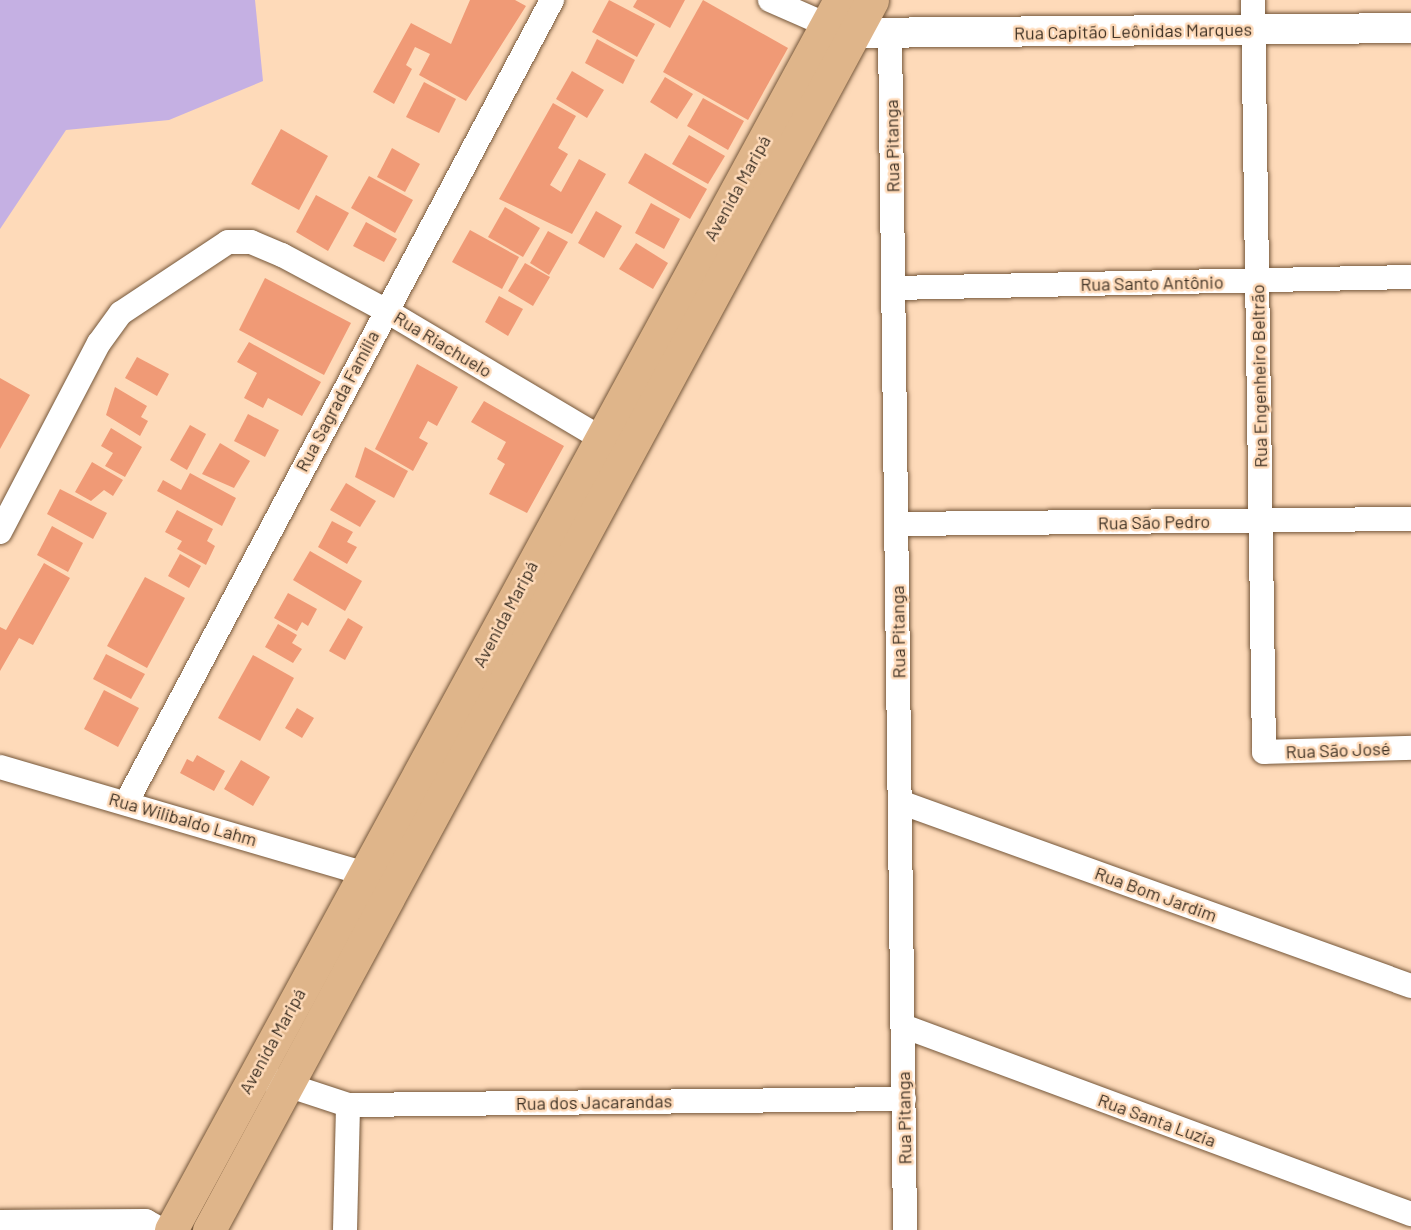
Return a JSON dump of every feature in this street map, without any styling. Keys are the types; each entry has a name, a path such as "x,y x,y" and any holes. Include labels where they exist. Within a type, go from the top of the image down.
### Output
{"main road":[{"name":"Avenida Maripá","path":"171,1230 256,1071 379,878 840,20 872,0"},
{"name":"Avenida Maripá","path":"209,1230 287,1087 379,878"}],"street":[{"name":"Rua Sagrada Família","path":"126,803 385,309 552,0"},
{"path":"770,0 840,20"},
{"name":"Rua Engenheiro Beltrão","path":"1253,0 1264,752"},
{"name":"Rua Capitão Leônidas Marques","path":"840,20 890,33 1411,27"},
{"name":"Rua Pitanga","path":"890,33 905,1230"},
{"name":"Rua Riachuelo","path":"0,532 99,344 121,313 228,242 251,242 282,255 385,309 613,445"},
{"name":"Rua Santo Antônio","path":"894,288 1411,277"},
{"name":"Rua São Pedro","path":"897,524 1411,519"},
{"name":"Rua São José","path":"1264,752 1411,748"},
{"name":"Rua Wilibaldo Lahm","path":"0,767 379,878"},
{"name":"Rua Bom Jardim","path":"900,802 1411,986"},
{"name":"Rua Santa Luzia","path":"903,1026 1411,1214"},
{"name":"Rua dos Jacarandas","path":"256,1071 287,1087 348,1105 904,1099"},
{"path":"345,1230 348,1105"},
{"path":"0,1225 145,1224 156,1230"}],"shaded area":[{"path":"0,0 255,0 263,81 169,120 66,130 0,229"}],"building":[{"path":"470,0 515,0 526,6 466,101 419,75 430,54 415,47 406,65 412,69 394,104 373,92 411,23 451,44"},
{"path":"609,0 655,24 637,57 592,32"},
{"path":"637,0 685,0 670,28 633,7"},
{"path":"703,0 788,48 748,120 663,72"},
{"path":"597,39 635,60 623,84 585,63"},
{"path":"572,71 604,90 587,118 556,99"},
{"path":"665,77 693,94 677,119 650,102"},
{"path":"424,82 456,99 439,133 406,117"},
{"path":"703,98 744,121 728,150 687,126"},
{"path":"553,103 576,116 558,148 568,154 550,185 561,192 579,159 606,174 572,234 499,199"},
{"path":"281,129 328,156 299,210 251,184"},
{"path":"689,135 725,156 708,184 672,164"},
{"path":"392,148 420,164 405,192 377,177"},
{"path":"645,153 707,189 690,219 628,183"},
{"path":"369,176 413,200 395,233 351,208"},
{"path":"316,195 349,213 328,251 296,232"},
{"path":"651,203 680,219 664,249 635,233"},
{"path":"505,207 540,228 523,257 488,237"},
{"path":"596,211 622,226 604,258 578,243"},
{"path":"366,222 397,239 384,262 353,246"},
{"path":"470,230 519,257 502,289 452,262"},
{"path":"548,231 568,242 549,275 530,263"},
{"path":"636,243 668,263 653,289 619,269"},
{"path":"525,263 550,277 533,306 508,291"},
{"path":"265,278 351,323 324,375 239,330"},
{"path":"499,296 523,309 508,336 485,322"},
{"path":"249,342 321,382 302,416 268,398 263,408 244,398 257,373 237,362"},
{"path":"137,357 169,374 157,396 125,378"},
{"path":"417,364 458,387 437,426 428,421 419,438 428,443 413,471 375,449"},
{"path":"0,378 30,395 0,449"},
{"path":"115,387 147,406 141,417 148,421 140,436 106,415"},
{"path":"484,401 564,446 527,513 489,494 505,464 497,459 506,442 471,422"},
{"path":"248,414 279,430 265,457 234,441"},
{"path":"190,425 206,434 187,470 170,460"},
{"path":"111,428 142,447 125,477 105,466 113,453 101,446"},
{"path":"220,443 250,461 234,488 202,474"},
{"path":"365,447 408,471 394,498 355,477"},
{"path":"92,462 123,480 113,496 104,490 91,501 75,492"},
{"path":"190,473 236,498 222,526 157,491 163,480 181,490"},
{"path":"346,483 376,501 360,527 330,510"},
{"path":"60,489 107,513 93,539 47,514"},
{"path":"177,510 213,529 207,541 215,546 206,565 177,549 182,541 165,532"},
{"path":"332,521 353,532 347,542 357,547 347,564 318,547"},
{"path":"52,526 83,543 68,572 37,555"},
{"path":"310,551 362,581 345,611 293,580"},
{"path":"180,554 201,566 189,588 168,576"},
{"path":"44,563 70,578 33,645 19,638 0,671 0,627 6,630"},
{"path":"145,577 185,598 147,668 107,646"},
{"path":"288,593 317,609 308,626 302,622 297,631 274,618"},
{"path":"348,618 363,627 345,660 329,651"},
{"path":"278,624 297,635 292,643 302,649 293,663 265,647"},
{"path":"106,654 145,674 131,699 93,679"},
{"path":"253,655 294,678 260,741 218,718"},
{"path":"104,690 139,708 118,747 84,729"},
{"path":"297,708 314,718 302,738 285,728"},
{"path":"197,755 225,771 214,791 180,773 187,759 193,762"},
{"path":"241,760 270,777 253,806 224,789"}]}
